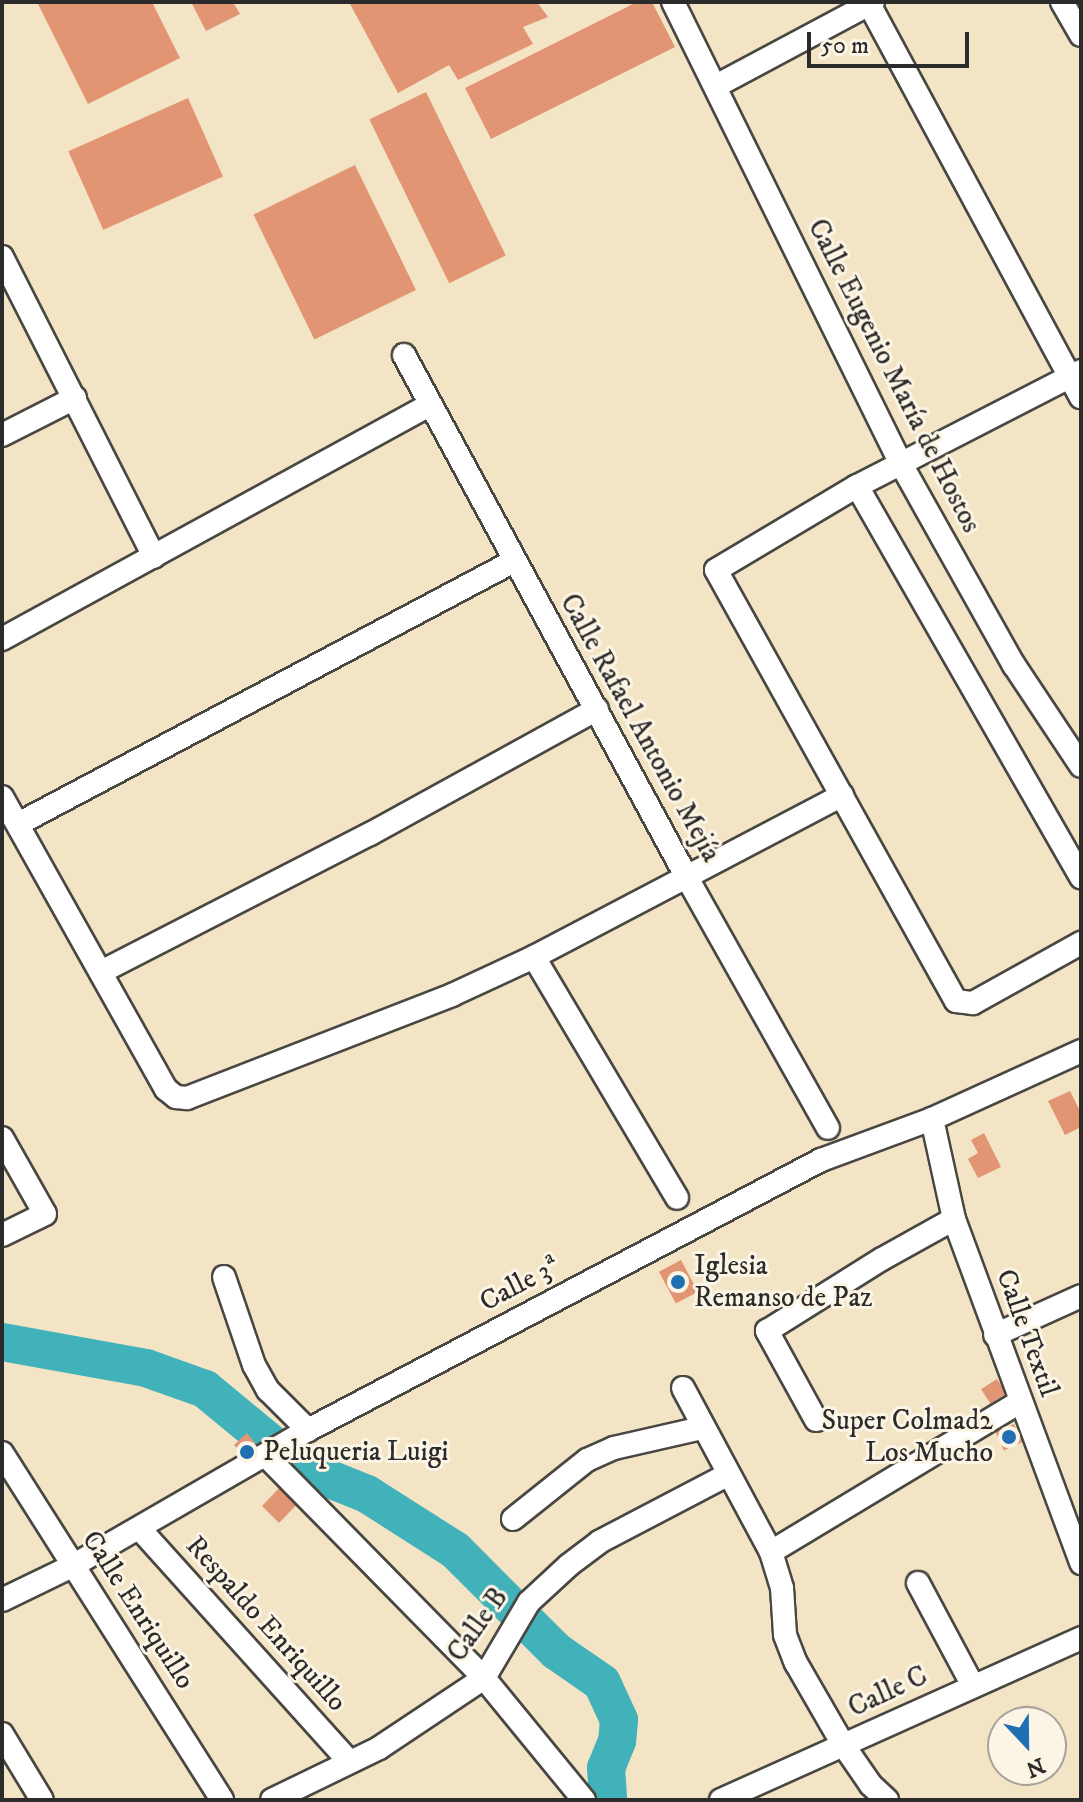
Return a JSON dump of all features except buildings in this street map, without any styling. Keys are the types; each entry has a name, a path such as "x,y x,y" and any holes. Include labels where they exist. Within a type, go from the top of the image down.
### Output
{"street":[{"name":"Calle Eugenio María de Hostos","path":"673,2 901,464 1014,665 1081,766"},
{"path":"1062,2 1081,35"},
{"path":"716,86 870,3 1077,382 857,486 716,570 956,1001 973,1003 1081,943"},
{"path":"2,257 154,557"},
{"name":"Calle Rafael Antonio Mejía","path":"404,355 686,876 828,1128"},
{"path":"2,435 75,398"},
{"path":"2,639 430,405"},
{"path":"857,486 1081,877"},
{"path":"18,824 514,561"},
{"path":"101,972 370,834 597,709"},
{"path":"2,797 166,1089 176,1097 187,1098 452,995 534,957 842,795"},
{"path":"534,957 677,1198"},
{"name":"Calle 3ª","path":"2,1600 74,1565 267,1457 302,1433 821,1160 932,1119 1081,1051"},
{"name":"Calle Textil","path":"932,1119 954,1219 1081,1563"},
{"path":"2,1138 45,1214 2,1235"},
{"path":"816,1420 767,1331 882,1259 954,1219"},
{"path":"224,1277 254,1365 268,1390 302,1433"},
{"path":"995,1335 1081,1296"},
{"path":"683,1388 771,1552 782,1588 785,1635 796,1663 844,1746 871,1785 887,1800"},
{"path":"771,1552 1020,1402"},
{"path":"513,1519 587,1460 614,1448 702,1428"},
{"name":"Calle Enriquillo","path":"2,1453 222,1800"},
{"path":"267,1457 484,1678 584,1800"},
{"name":"Calle B","path":"272,1800 379,1748 484,1678 512,1625 529,1602 569,1565 599,1542 727,1475"},
{"name":"Respaldo Enriquillo","path":"139,1528 349,1761"},
{"path":"918,1583 973,1686"},
{"name":"Calle C","path":"721,1800 1081,1638"},
{"path":"2,1734 42,1800"}],"waterway":[{"path":"2,1342 146,1368 205,1389 279,1450 312,1472 367,1494 455,1550 556,1651 602,1683 619,1720 617,1741 606,1768 608,1800"}],"place":[{"name":"Iglesia Remanso de Paz","path":"678,1282"},
{"name":"Super Colmad2 Los Mucho","path":"1009,1437"},
{"name":"Peluqueria Luigi","path":"247,1452"}]}
